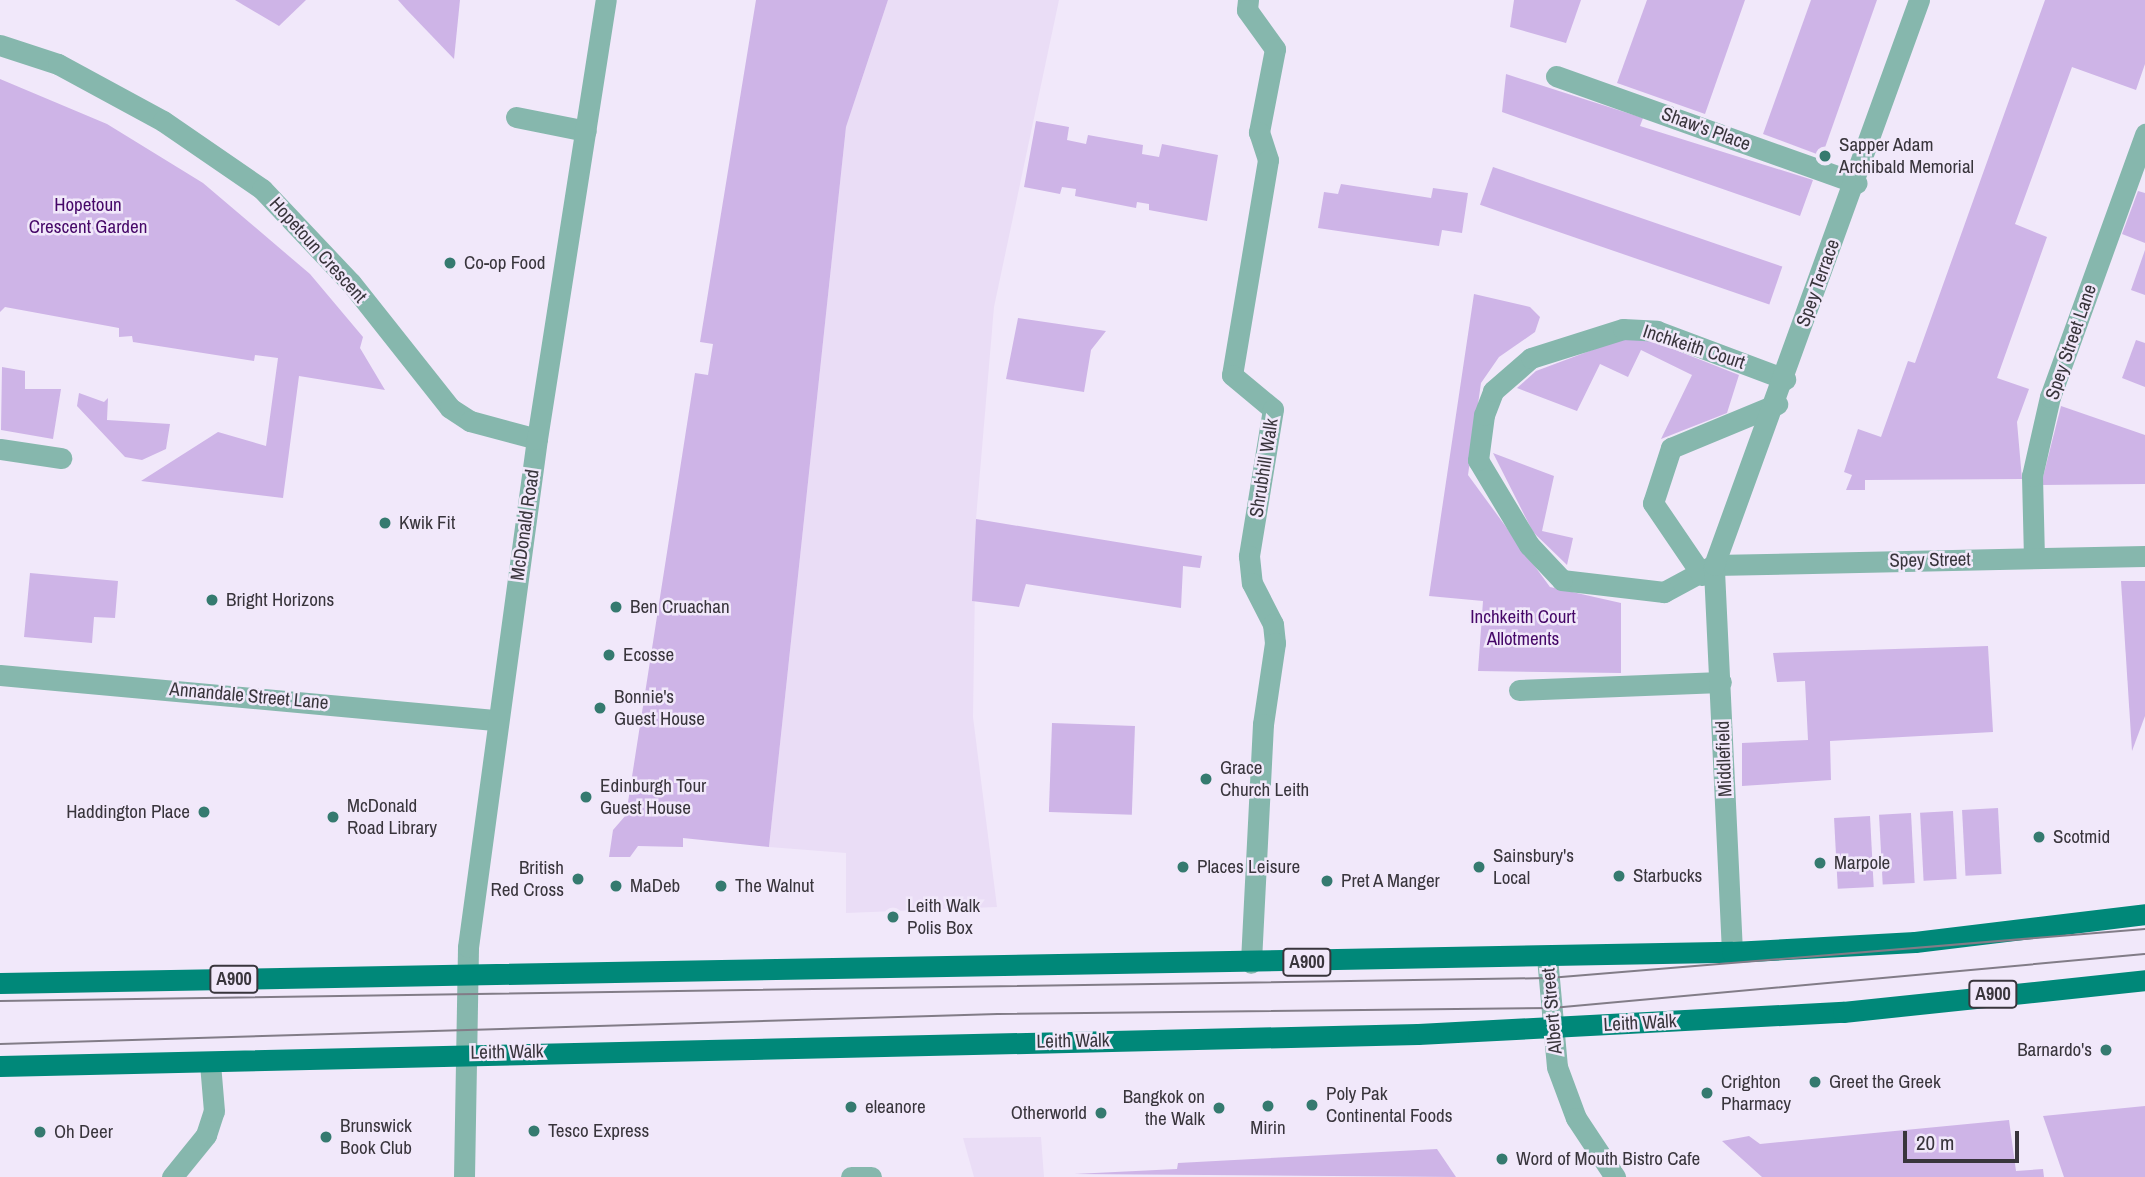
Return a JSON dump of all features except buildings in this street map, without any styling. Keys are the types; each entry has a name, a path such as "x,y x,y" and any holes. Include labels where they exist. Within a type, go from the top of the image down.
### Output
{"main road":[{"name":"A900","path":"0,983 1251,963 1732,952 1915,942 2145,914"},
{"name":"Leith Walk","path":"0,1066 210,1063 466,1053 1553,1028 1843,1012 2145,980"}],"street":[{"name":"McDonald Road","path":"464,1177 467,974 497,720 537,439 606,0"},
{"name":"Shrubhill Walk","path":"1248,0 1247,10 1275,48 1259,132 1268,160 1232,374 1273,409 1249,556 1252,583 1273,624 1275,643 1263,723 1251,963"},
{"name":"Spey Terrace","path":"1708,570 1777,404 1919,0"},
{"name":"Hopetoun Crescent","path":"0,45 58,64 163,121 262,189 343,273 450,408 470,421 537,439"},
{"name":"Shaw's Place","path":"1556,76 1856,183"},
{"path":"516,117 586,131"},
{"name":"Spey Street Lane","path":"2034,558 2032,476 2043,423 2145,134"},
{"name":"Inchkeith Court","path":"1708,570 1664,592 1588,587 1551,572 1498,499 1479,460 1493,391 1531,358 1639,327 1785,379"},
{"path":"1708,570 1653,503 1671,448 1777,404"},
{"path":"0,449 61,458"},
{"name":"Spey Street","path":"1708,570 2145,556"},
{"name":"Middlefield","path":"1708,570 1721,682 1732,952"},
{"name":"Annandale Street Lane","path":"0,676 497,720"},
{"path":"1519,690 1721,682"},
{"name":"Albert Street","path":"1547,957 1557,1067 1576,1118 1615,1177"},
{"path":"172,1177 206,1135 214,1111 210,1063"},
{"path":"851,1177 871,1177"}],"shaded area":[{"path":"888,0 1059,0 994,307 976,519 973,717 997,907 846,913 846,853 769,847 846,127"},
{"path":"1041,1137 1044,1177 974,1177 963,1138"}],"green space":[{"path":"235,0 306,0 279,26"},
{"path":"398,0 460,0 454,59 406,9"},
{"path":"756,0 888,0 846,127 769,847 683,838 683,847 638,846 630,857 609,857 613,830 626,815 695,373 708,375 713,344 700,342"},
{"path":"1514,0 1581,0 1566,43 1510,27"},
{"path":"1647,0 1745,0 1705,114 1617,83"},
{"path":"1811,0 1877,0 1822,156 1763,134"},
{"path":"2045,0 2145,0 2145,64 2136,90 2072,67 2015,224 2047,237 1997,378 2029,389 2017,422 2022,479 1865,480 1865,490 1846,490 1852,475 1844,472 1858,429 1881,437 1908,361 1915,363"},
{"path":"1506,74 1643,118 1640,126 1813,180 1800,216 1502,112"},
{"name":"Hopetoun Crescent Garden","path":"0,79 107,124 203,183 310,274 363,337 360,348 385,390 299,376 283,498 141,481 218,432 266,446 278,358 255,355 254,361 133,342 132,336 119,337 119,328 5,307 0,312"},
{"path":"1036,121 1069,127 1067,140 1086,144 1088,135 1143,145 1142,154 1159,157 1162,144 1218,155 1207,221 1149,210 1149,204 1137,202 1136,208 1075,196 1076,189 1062,187 1060,194 1024,187"},
{"path":"1493,167 1782,267 1769,304 1480,205"},
{"path":"1341,184 1431,198 1433,188 1468,193 1462,233 1442,230 1439,246 1318,228 1324,192 1338,194"},
{"path":"2138,191 2145,193 2145,243 2122,234"},
{"path":"2145,250 2145,295 2131,290"},
{"name":"Inchkeith Court Allotments","path":"1474,294 1530,307 1540,317 1535,332 1499,357 1481,383 1468,475 1550,587 1621,603 1621,673 1478,671 1483,601 1429,596"},
{"path":"1018,318 1106,331 1091,350 1084,392 1006,379"},
{"path":"1635,334 1739,375 1727,413 1661,439 1692,375 1641,350 1628,377 1600,364 1577,411 1517,388 1536,371"},
{"path":"2136,340 2145,343 2145,387 2122,378"},
{"path":"2,367 25,371 25,389 61,389 53,439 1,430"},
{"path":"79,393 104,402 108,398 107,420 170,424 166,449 142,460 125,457 77,406"},
{"path":"2061,406 2145,435 2145,484 2041,485"},
{"path":"1493,453 1554,476 1542,531 1573,538 1567,565 1533,532"},
{"path":"976,519 1202,556 1200,568 1183,566 1181,608 1026,584 1019,607 972,601"},
{"path":"30,573 118,581 115,618 94,617 92,643 24,637"},
{"path":"2121,581 2145,581 2145,716 2132,751"},
{"path":"1988,646 1993,732 1830,741 1831,780 1742,786 1742,743 1808,740 1805,681 1777,682 1773,653"},
{"path":"1052,723 1135,726 1132,815 1049,812"},
{"path":"1998,808 2001,874 1966,876 1962,810"},
{"path":"1953,811 1957,879 1924,881 1920,813"},
{"path":"1911,813 1915,883 1883,885 1879,815"},
{"path":"1870,816 1874,887 1838,889 1834,818"},
{"path":"2145,1106 2145,1177 2064,1177 2043,1116"},
{"path":"2009,1120 2016,1171 2043,1169 2044,1177 1762,1177 1722,1141 1749,1136 1760,1144"},
{"path":"1437,1149 1456,1177 1074,1174 1177,1169 1178,1163"}],"tram line":[{"path":"0,1001 1549,978 2145,929"},
{"path":"0,1044 998,1014 1552,1008 2145,954"}],"place":[{"name":"Sapper Adam Archibald Memorial","path":"1825,156"},
{"name":"Co-op Food","path":"450,263"},
{"name":"Kwik Fit","path":"385,523"},
{"name":"Bright Horizons","path":"212,600"},
{"name":"Ben Cruachan","path":"616,607"},
{"name":"Ecosse","path":"609,655"},
{"name":"Bonnie's Guest House","path":"600,708"},
{"name":"Grace Church Leith","path":"1206,779"},
{"name":"Edinburgh Tour Guest House","path":"586,797"},
{"name":"Haddington Place","path":"204,812"},
{"name":"McDonald Road Library","path":"333,817"},
{"name":"Scotmid","path":"2039,837"},
{"name":"Marpole","path":"1820,863"},
{"name":"Places Leisure","path":"1183,867"},
{"name":"Sainsbury's Local","path":"1479,867"},
{"name":"Starbucks","path":"1619,876"},
{"name":"British Red Cross","path":"578,879"},
{"name":"Pret A Manger","path":"1327,881"},
{"name":"MaDeb","path":"616,886"},
{"name":"The Walnut","path":"721,886"},
{"name":"Leith Walk Polis Box","path":"893,917"},
{"name":"Barnardo's","path":"2106,1050"},
{"name":"Greet the Greek","path":"1815,1082"},
{"name":"Crighton Pharmacy","path":"1707,1093"},
{"name":"Poly Pak Continental Foods","path":"1312,1105"},
{"name":"Mirin","path":"1268,1106"},
{"name":"eleanore","path":"851,1107"},
{"name":"Bangkok on the Walk","path":"1219,1108"},
{"name":"Otherworld","path":"1101,1113"},
{"name":"Tesco Express","path":"534,1131"},
{"name":"Oh Deer","path":"40,1132"},
{"name":"Brunswick Book Club","path":"326,1137"},
{"name":"Word of Mouth Bistro Cafe","path":"1502,1159"}]}
